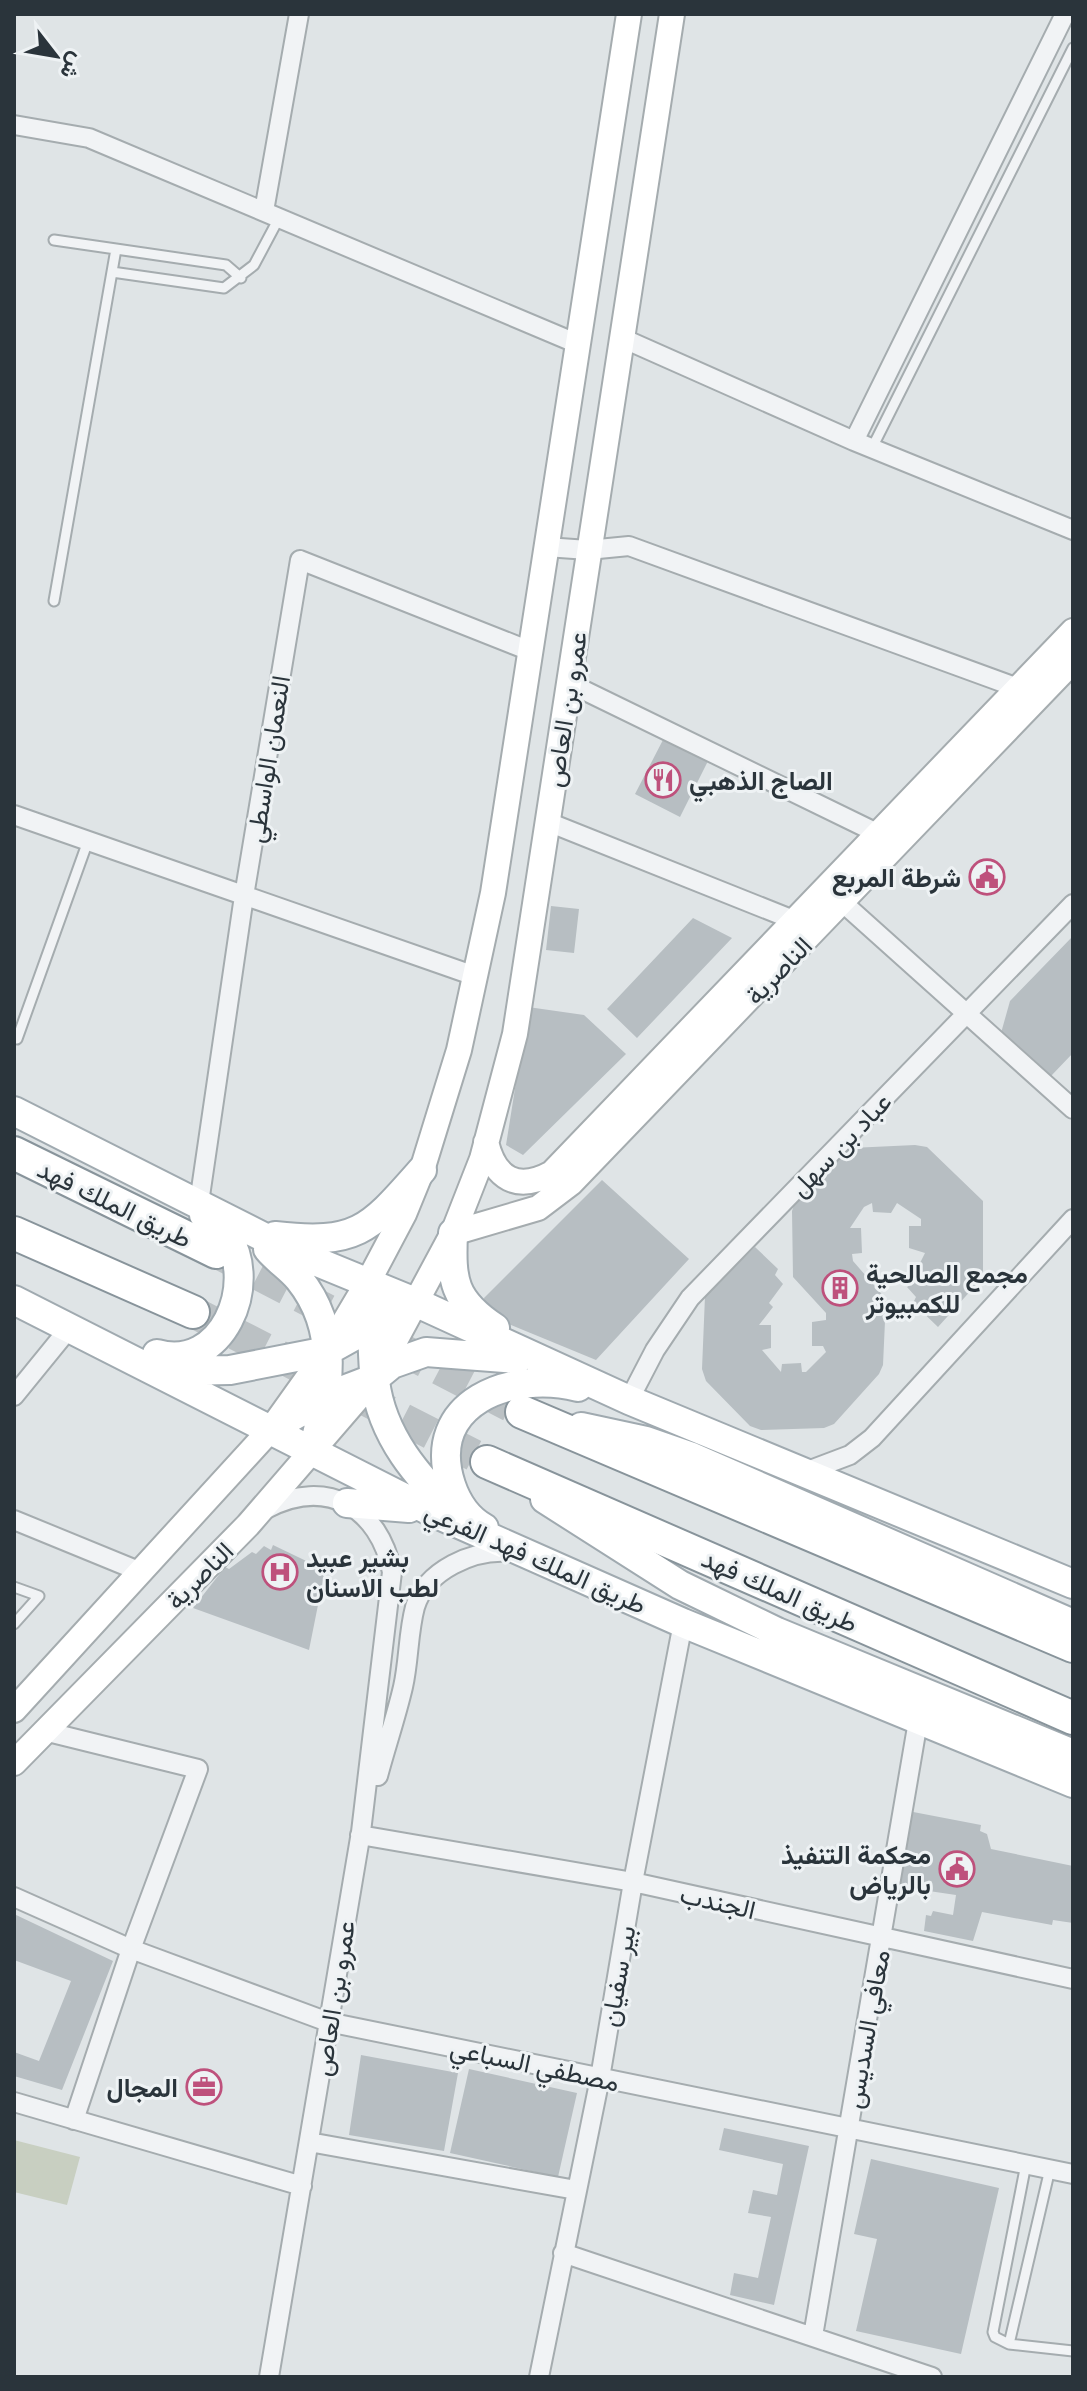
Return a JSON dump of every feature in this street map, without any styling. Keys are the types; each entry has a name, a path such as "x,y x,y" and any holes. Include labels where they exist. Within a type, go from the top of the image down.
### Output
{"highway":[{"name":"طريق الملك فهد","path":"14,1153 216,1252"},
{"path":"14,1233 193,1312"},
{"path":"522,1412 1073,1646"},
{"name":"طريق الملك فهد","path":"487,1462 1073,1718"}],"main road":[{"name":"عمرو بن العاص","path":"327,1351 404,1214 422,1170 459,1050 493,893 629,14"},
{"name":"عمرو بن العاص","path":"375,1378 453,1233 486,1142 515,1034 672,14"},
{"name":"الناصرية","path":"486,1142 491,1160 500,1172 515,1181 534,1183 552,1173 796,921 835,896 879,834 1073,631"},
{"name":"الناصرية","path":"453,1233 538,1208 571,1183 835,896 1073,661"},
{"path":"14,1111 254,1233 415,1302 629,1400 1073,1584"},
{"path":"254,1233 302,1239 336,1237 369,1226 422,1170"},
{"path":"79,1330 172,1358 201,1349 222,1332 237,1303 240,1272 227,1237 171,1189"},
{"path":"254,1233 298,1278 318,1309 327,1351 328,1396 313,1450"},
{"path":"453,1233 451,1268 458,1294 472,1311 550,1363"},
{"path":"368,1282 375,1378 390,1431 414,1472 467,1527"},
{"name":"طريق الملك فهد الفرعي","path":"14,1300 79,1330 430,1511 683,1623 1073,1783"},
{"path":"113,1348 180,1371 230,1370 327,1351 372,1323 415,1302"},
{"name":"الناصرية","path":"14,1710 272,1428 327,1351"},
{"path":"272,1428 328,1396 375,1378 392,1364 426,1352 467,1353 550,1363"},
{"name":"الناصرية","path":"14,1763 248,1525 375,1378"},
{"path":"526,1553 474,1522 455,1499 445,1467 447,1445 457,1419 476,1400 510,1384 553,1380 629,1400"},
{"path":"522,1412 646,1441 692,1457 1073,1624"},
{"path":"487,1462 680,1585 777,1632 1073,1754"},
{"path":"347,1503 388,1504 430,1511"}],"street":[{"path":"272,214 299,14"},
{"path":"863,445 1065,14"},
{"path":"14,125 89,138 578,344"},
{"path":"622,338 863,445 1073,530"},
{"path":"546,547 588,550 629,546 1018,688"},
{"name":"النعمان الواسطي","path":"199,1203 244,896 300,560 530,651"},
{"path":"569,683 879,834"},
{"path":"14,815 475,976"},
{"path":"548,822 796,921"},
{"path":"835,896 1073,1109"},
{"name":"عباد بن سهل","path":"629,1400 655,1350 690,1298 1073,904"},
{"path":"805,1472 850,1455 872,1438 1073,1219"},
{"path":"14,1396 79,1330"},
{"path":"248,1525 264,1510 294,1497 326,1496 347,1503"},
{"name":"عمرو بن العاص","path":"269,2377 360,1834 392,1572 388,1551 379,1531 347,1503"},
{"path":"14,1520 141,1572"},
{"path":"360,1834 403,1685 414,1609 420,1593 455,1563 491,1551 526,1553"},
{"name":"بير سفيان","path":"539,2377 600,2078 633,1882 683,1623"},
{"name":"معافي السديس","path":"813,2336 918,1721"},
{"path":"44,1731 198,1769 131,1949 74,2120"},
{"name":"الجندب","path":"360,1834 633,1882 1073,1979"},
{"name":"مصطفي السباعي","path":"14,1897 131,1949 328,2022 1073,2174"},
{"path":"14,2102 302,2186"},
{"path":"309,2142 576,2190"},
{"path":"563,2253 932,2377"}],"lane":[{"path":"863,445 1073,48"},
{"path":"112,272 224,288 241,278 262,252 272,214"},
{"path":"54,240 226,265 241,278"},
{"path":"54,601 116,249"},
{"path":"17,1039 88,841"},
{"path":"14,1587 39,1596 14,1624"},
{"path":"1026,2164 993,2332 995,2337 1009,2344 1073,2351"},
{"path":"1009,2344 1050,2169"}],"shaded area":[{"path":"14,2140 80,2157 67,2205 14,2192"}],"building":[{"path":"665,736 709,759 680,817 635,794"},
{"path":"551,906 579,909 574,953 546,950"},
{"path":"693,918 732,938 637,1038 607,1009"},
{"path":"1073,936 1073,1053 1051,1076 1001,1033 1010,1001"},
{"path":"528,1007 584,1015 626,1054 523,1155 506,1145"},
{"name":"مجمع الصالحية للكمبيوتر","path":"927,1147 983,1201 983,1277 938,1327 913,1303 916,1297 907,1287 916,1281 913,1277 925,1253 909,1248 909,1226 921,1226 921,1219 897,1203 891,1213 873,1212 872,1203 864,1207 850,1228 861,1228 862,1253 852,1254 853,1261 886,1299 883,1365 879,1374 834,1424 824,1428 761,1430 750,1426 706,1381 702,1369 705,1296 755,1247 778,1269 775,1275 783,1284 769,1303 773,1307 759,1325 771,1325 771,1348 762,1350 781,1372 782,1364 801,1363 802,1372 806,1372 826,1352 823,1346 812,1346 812,1322 826,1320 826,1313 793,1277 792,1211 796,1199 840,1153 851,1148"},
{"path":"602,1180 689,1259 596,1360 487,1315 484,1298"},
{"path":"273,1545 325,1570 309,1650 193,1608 225,1567 229,1569 264,1546 271,1550"},
{"path":"908,1811 981,1825 980,1831 987,1834 991,1849 1073,1866 1073,1923 1053,1920 1052,1925 982,1912 973,1941 924,1931 926,1915 931,1916 933,1911 953,1915 956,1895 895,1886"},
{"path":"14,1914 113,1961 62,2090 14,2076 14,2052 39,2061 71,1981 14,1960"},
{"path":"361,2055 458,2073 444,2151 349,2135"},
{"path":"469,2069 577,2093 558,2177 450,2153"},
{"path":"724,2128 809,2146 774,2305 730,2295 734,2273 758,2278 771,2217 748,2213 753,2190 777,2195 783,2164 719,2150"},
{"path":"871,2159 999,2188 961,2354 856,2331 877,2239 854,2234"}],"tunnel":[{"path":"216,1252 327,1310"},
{"path":"193,1312 304,1369"},
{"path":"397,1347 522,1412"},
{"path":"360,1397 487,1462"}],"place":[{"name":"الصاج الذهبي","path":"663,780"},
{"name":"شرطة المربع","path":"987,877"},
{"name":"مجمع الصالحية للكمبيوتر","path":"840,1288"},
{"name":"بشير عبيد لطب الاسنان","path":"280,1572"},
{"name":"محكمة التنفيذ بالرياض","path":"957,1869"},
{"name":"المجال","path":"204,2087"}]}
